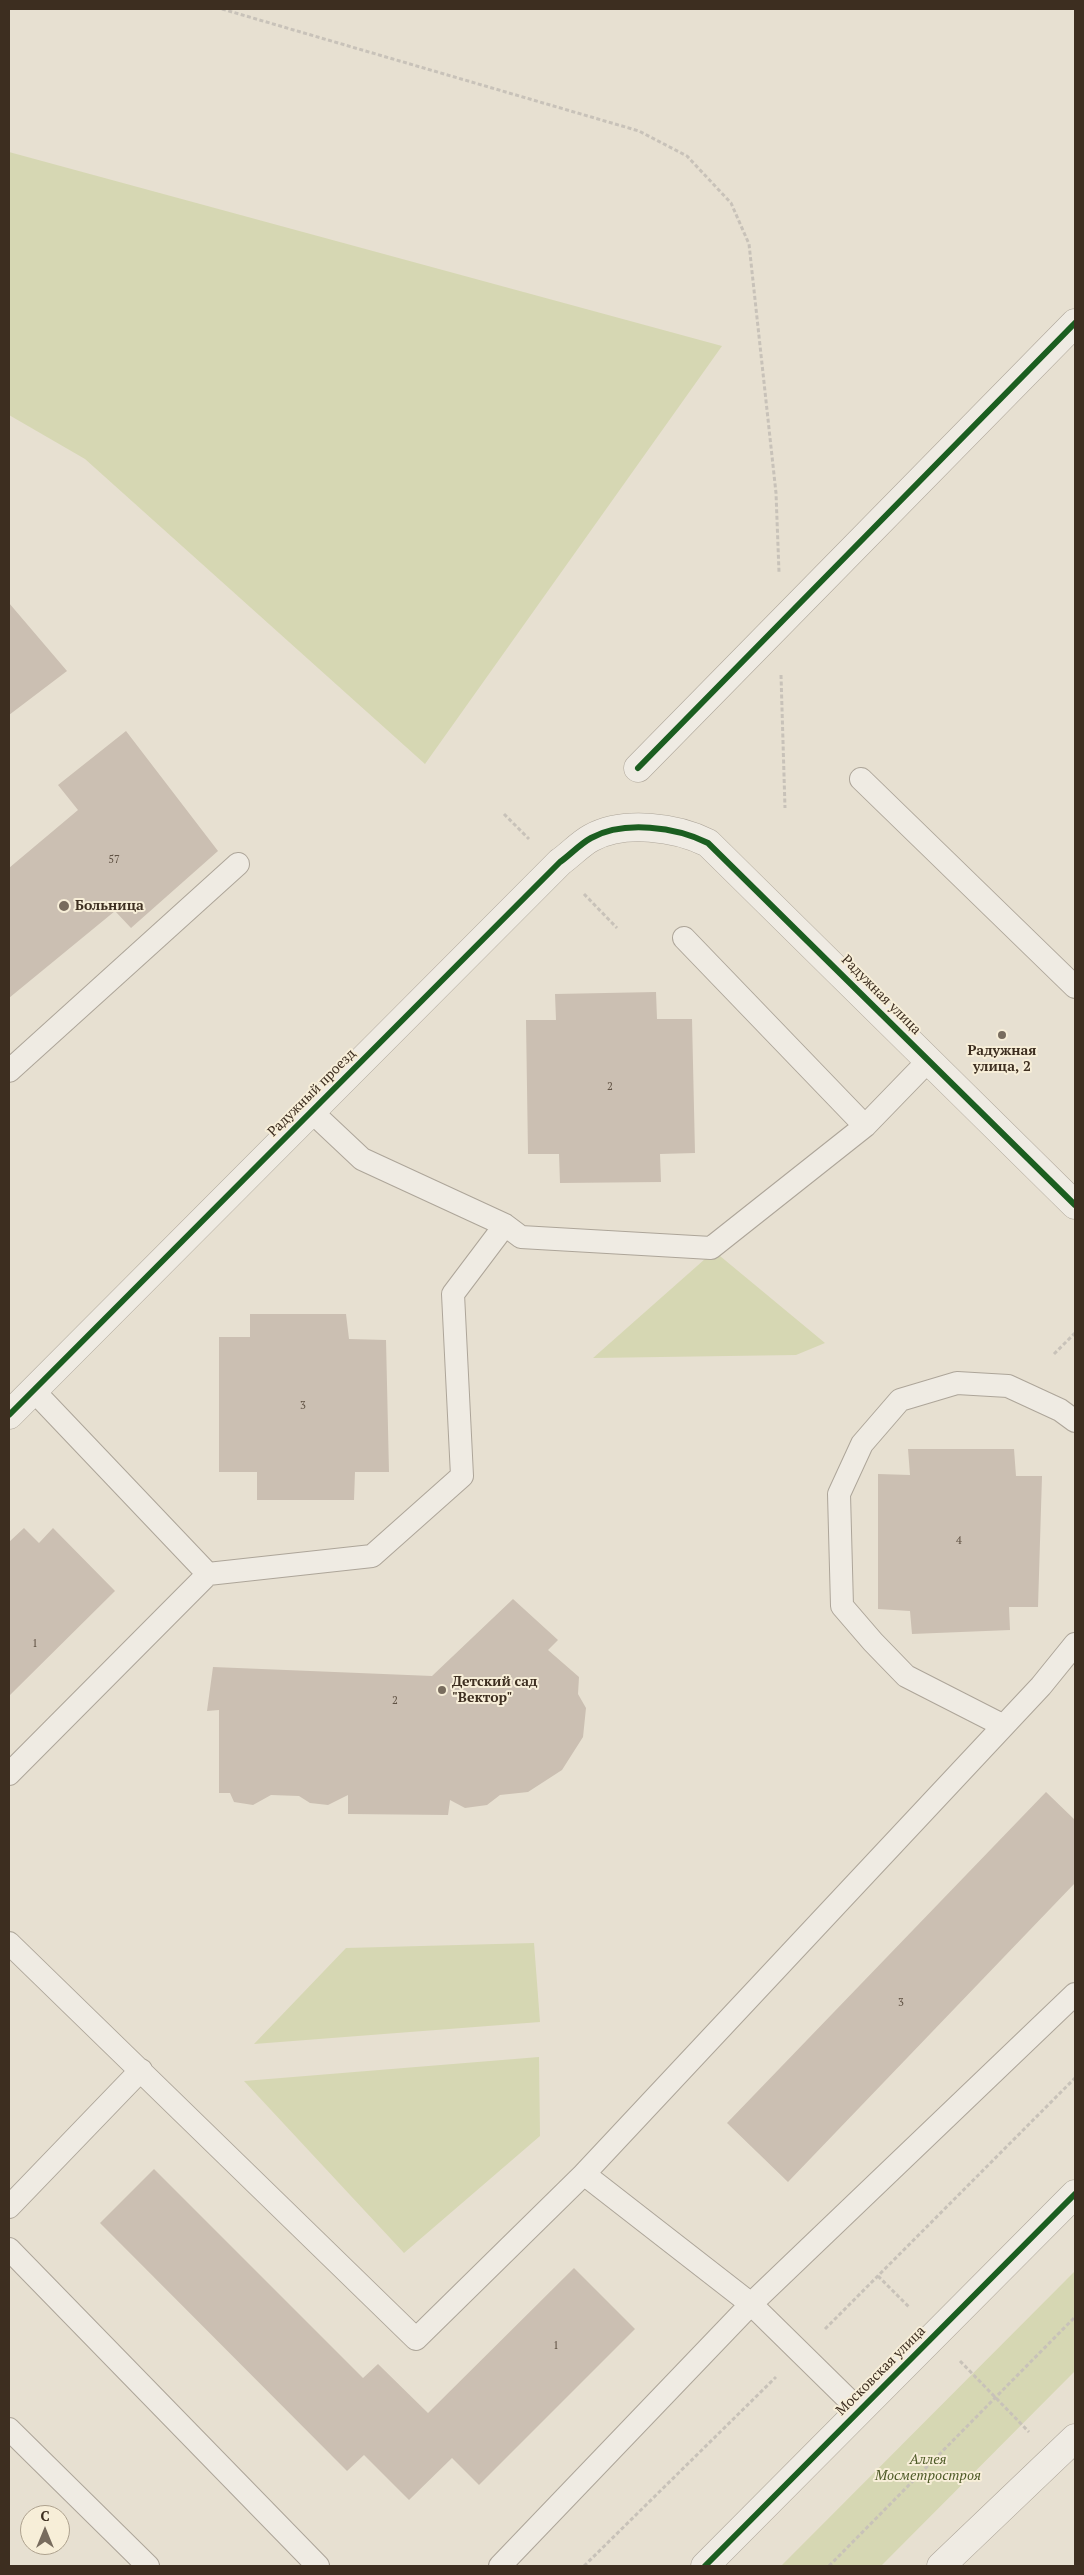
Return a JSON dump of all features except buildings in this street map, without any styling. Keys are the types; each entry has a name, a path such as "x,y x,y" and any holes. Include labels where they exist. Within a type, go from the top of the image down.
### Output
{"street":[{"path":"638,768 1075,323"},
{"name":"Радужная улица","path":"654,828 694,836 708,843 1075,1205"},
{"name":"Радужный проезд","path":"9,1416 560,862 591,838 619,829 654,828"},
{"name":"Московская улица","path":"705,2566 1075,2194"},
{"path":"941,2566 1075,2438"}],"lane":[{"path":"861,779 1075,986"},
{"path":"9,1072 238,864"},
{"path":"684,938 864,1126"},
{"path":"312,1112 362,1160 505,1225 521,1237 711,1248 864,1126 929,1060"},
{"path":"9,1774 208,1574 372,1556 462,1476 453,1294 505,1225"},
{"path":"1002,1725 906,1676 842,1606 839,1494 862,1444 900,1400 957,1383 1008,1386 1060,1410 1075,1421"},
{"path":"34,1391 208,1574"},
{"path":"9,1943 416,2339 584,2174 1040,1686 1075,1644"},
{"path":"500,2566 751,2304 1075,1994"},
{"path":"9,2207 141,2070"},
{"path":"584,2174 751,2304 860,2411"},
{"path":"9,2249 318,2566"},
{"path":"9,2429 148,2566"}],"path":[{"path":"222,9 639,131 687,156 731,203 749,244 776,493 779,582"},
{"path":"781,671 785,808"},
{"path":"504,814 529,839"},
{"path":"584,894 617,928"},
{"path":"1054,1354 1075,1333"},
{"path":"584,2566 801,2353 1075,2078"},
{"path":"878,2276 1054,2458"},
{"path":"829,2566 1075,2317"}],"green space":[{"path":"9,152 722,346 425,764 85,459 9,415"},
{"path":"714,1251 825,1343 796,1355 593,1358"},
{"path":"534,1943 540,2022 254,2044 346,1948"},
{"path":"539,2057 540,2136 404,2253 244,2081"},
{"name":"Аллея Мосметростроя","path":"1075,2271 1075,2371 881,2566 781,2566"}],"cycle path":[{"path":"638,768 1075,323"},
{"path":"9,1415 560,862 591,838 604,832 619,829 634,827 666,830 695,837 708,843 1075,1205"},
{"path":"705,2566 1075,2194"}],"place":[{"name":"Больница","path":"64,906"},
{"name":"Радужная улица, 2","path":"1002,1035"},
{"name":"Детский сад \"Вектор\"","path":"442,1690"}]}
